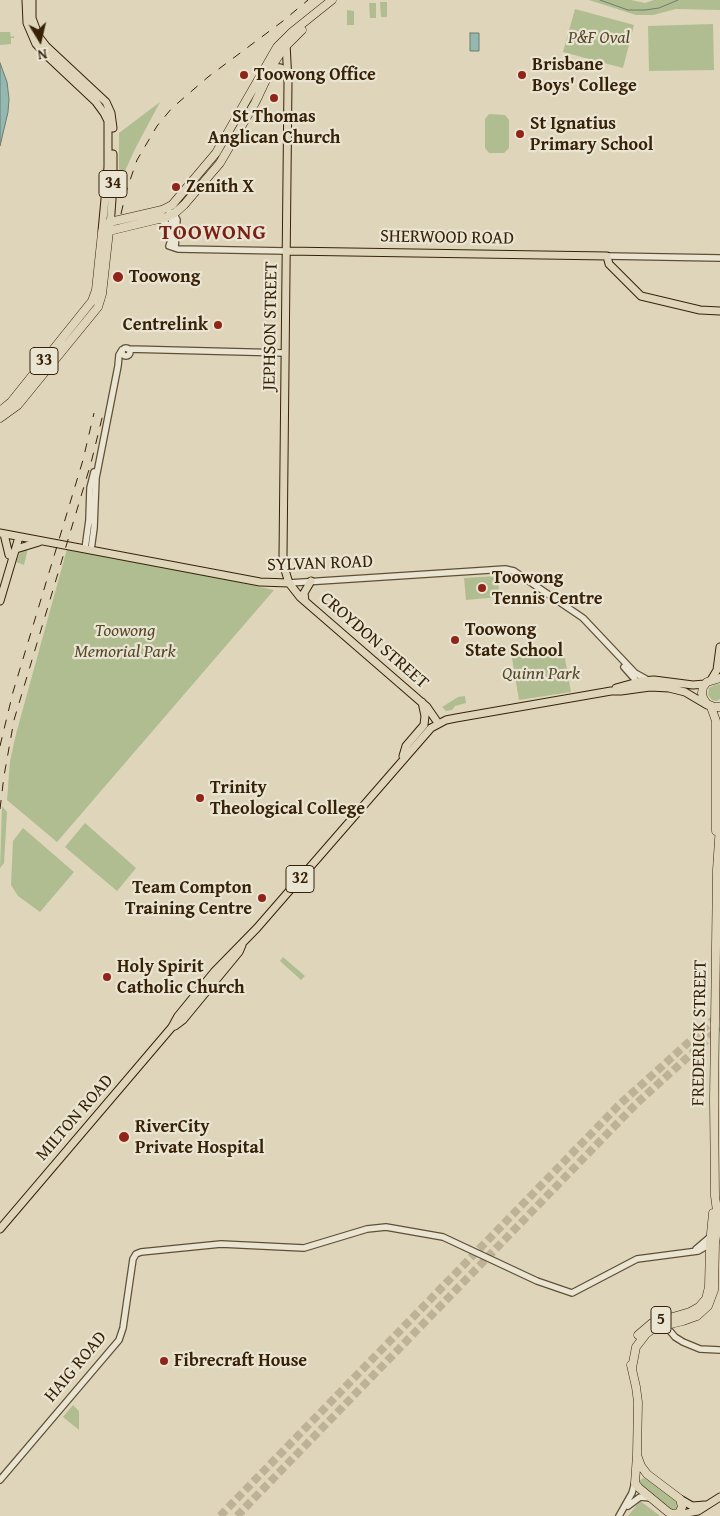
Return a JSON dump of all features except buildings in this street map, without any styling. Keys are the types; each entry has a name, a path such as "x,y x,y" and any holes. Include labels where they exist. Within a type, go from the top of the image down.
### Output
{"highway":[{"path":"106,225 118,228 159,219 170,211 216,153 275,50 332,0"},
{"path":"106,225 170,211 184,205 220,162 255,103 286,42"},
{"name":"33","path":"0,418 18,405 81,323 95,293 106,225"},
{"name":"33","path":"0,411 11,402 81,323"},
{"path":"708,682 720,678"},
{"name":"FREDERICK STREET","path":"708,682 702,689 702,696 715,713 716,721 717,870"},
{"path":"710,706 720,708"},
{"name":"5","path":"717,815 719,805 720,708"},
{"name":"FREDERICK STREET","path":"713,1240 717,1218 714,1099 717,870 720,825"},
{"name":"FREDERICK STREET","path":"715,1196 717,1218"},
{"name":"5","path":"635,1482 638,1396 631,1364 631,1351 636,1338 643,1330 655,1322 690,1312 699,1307 706,1299 709,1287 709,1254 713,1240"},
{"name":"5","path":"632,1368 635,1351 641,1340 650,1331 692,1318 702,1313 708,1306 715,1286 713,1240"},
{"name":"5","path":"637,1455 641,1466 648,1476 680,1499"},
{"path":"648,1476 640,1476 635,1482 638,1488 652,1498 664,1512 679,1514 682,1506 680,1499"}],"main road":[{"name":"34","path":"26,0 27,23 36,44 46,56 110,108 113,123 113,186 106,225"},
{"name":"34","path":"32,0 33,24 42,41 98,99"},
{"name":"JEPHSON STREET","path":"286,42 288,73 283,556 284,570 289,583"},
{"path":"272,67 282,68 288,73"},
{"name":"SHERWOOD ROAD","path":"286,251 607,256"},
{"path":"607,256 609,264 642,296 700,310 720,311"},
{"path":"2,534 10,555"},
{"name":"SYLVAN ROAD","path":"2,534 260,582 289,583"},
{"path":"0,601 16,549 17,536"},
{"path":"0,588 17,536"},
{"path":"16,549 40,541"},
{"path":"305,602 304,593 311,581"},
{"name":"CROYDON STREET","path":"289,583 305,602 422,702 432,712 438,723"},
{"path":"708,682 717,670 720,647"},
{"name":"MILTON ROAD","path":"0,1229 172,1027 183,1020 240,952 242,945 428,730 438,723 456,718 611,691 621,691 648,680 662,680 693,685 708,682"},
{"name":"MILTON ROAD","path":"639,685 680,690 693,695 710,706"},
{"path":"402,760 406,746 422,728 425,721 422,702"},
{"path":"679,1514 696,1511 720,1497"},
{"path":"680,1499 692,1506 709,1504"}],"street":[{"path":"170,211 172,247"},
{"path":"170,211 177,220 172,247"},
{"path":"159,219 167,225 172,237"},
{"name":"SHERWOOD ROAD","path":"172,247 182,250 286,251"},
{"name":"SHERWOOD ROAD","path":"607,256 720,258"},
{"path":"88,550 94,534 91,483 100,455 119,355 141,350 285,353"},
{"name":"SYLVAN ROAD","path":"289,583 514,570 580,616 638,676 648,680"},
{"name":"SYLVAN ROAD","path":"615,653 639,685"},
{"name":"HAIG ROAD","path":"0,1480 119,1340 123,1328 133,1259 136,1254 143,1251 221,1244 253,1247 307,1248 366,1229 384,1227 443,1236 537,1281 572,1294 637,1259 690,1252"},
{"path":"700,1251 713,1240"},
{"path":"690,1252 713,1240"},
{"path":"690,1252 705,1251 709,1254"},
{"path":"665,1325 682,1342 700,1349 720,1350"},
{"path":"624,1509 633,1491 635,1482"},
{"path":"618,1516 640,1497 652,1498"}],"green space":[{"path":"589,0 631,0 645,3 654,0 720,0 720,10 676,9 653,15 636,15"},
{"path":"380,2 387,2 387,17 381,17"},
{"path":"369,3 376,3 376,18 370,18"},
{"name":"P&F Oval","path":"575,9 634,25 623,68 563,52"},
{"path":"347,10 354,11 354,25 347,25"},
{"path":"713,24 714,70 649,71 648,26"},
{"path":"0,32 10,32 11,37 14,36 14,38 11,38 11,44 0,45"},
{"path":"160,102 135,149 119,184 119,133"},
{"path":"489,114 505,115 509,120 509,148 504,153 489,153 485,148 485,119"},
{"path":"28,548 24,565 16,562 20,552"},
{"name":"Toowong Memorial Park","path":"67,549 173,568 274,590 57,842 7,800 10,761 16,734"},
{"path":"498,576 499,597 466,600 464,578"},
{"name":"Quinn Park","path":"563,648 571,692 519,700 512,658"},
{"path":"720,684 720,699 717,701 712,700 708,695 709,688"},
{"path":"465,696 466,703 455,706 452,710 446,711 442,707 458,697"},
{"path":"2,806 7,812 4,863 0,868"},
{"path":"85,823 136,868 117,891 65,847"},
{"path":"23,828 74,872 40,912 18,896 11,885 13,841"},
{"path":"283,957 305,976 301,980 280,961"},
{"path":"73,1405 79,1411 79,1430 63,1417"},
{"path":"646,1477 678,1502 679,1508 674,1512 641,1488 639,1482"},
{"path":"640,1501 659,1515 659,1516 628,1516"}],"water":[{"path":"470,33 479,33 479,51 470,51"},
{"path":"0,63 7,82 9,99 0,146"}],"waterway":[{"path":"600,0 628,10 659,8 678,0"}],"tunnel":[{"path":"220,1516 620,1104 720,1014"},
{"path":"237,1516 637,1103 720,1028"}],"railway":[{"path":"121,214 137,160 157,126 172,108 208,77 308,0"},
{"path":"0,746 13,692 83,460 94,413"},
{"path":"0,809 14,720 91,463 103,414"}],"place":[{"name":"Toowong Office","path":"244,75"},
{"name":"Brisbane Boys' College","path":"522,75"},
{"name":"St Thomas Anglican Church","path":"274,98"},
{"name":"St Ignatius Primary School","path":"520,134"},
{"name":"Zenith X","path":"176,187"},
{"name":"Toowong","path":"118,277"},
{"name":"Centrelink","path":"218,325"},
{"name":"Toowong Tennis Centre","path":"482,588"},
{"name":"Toowong State School","path":"455,640"},
{"name":"Trinity Theological College","path":"200,798"},
{"name":"Team Compton Training Centre","path":"262,898"},
{"name":"Holy Spirit Catholic Church","path":"107,977"},
{"name":"RiverCity Private Hospital","path":"124,1137"},
{"name":"Fibrecraft House","path":"164,1361"}],"district":[{"name":"TOOWONG","path":"213,233"}]}
